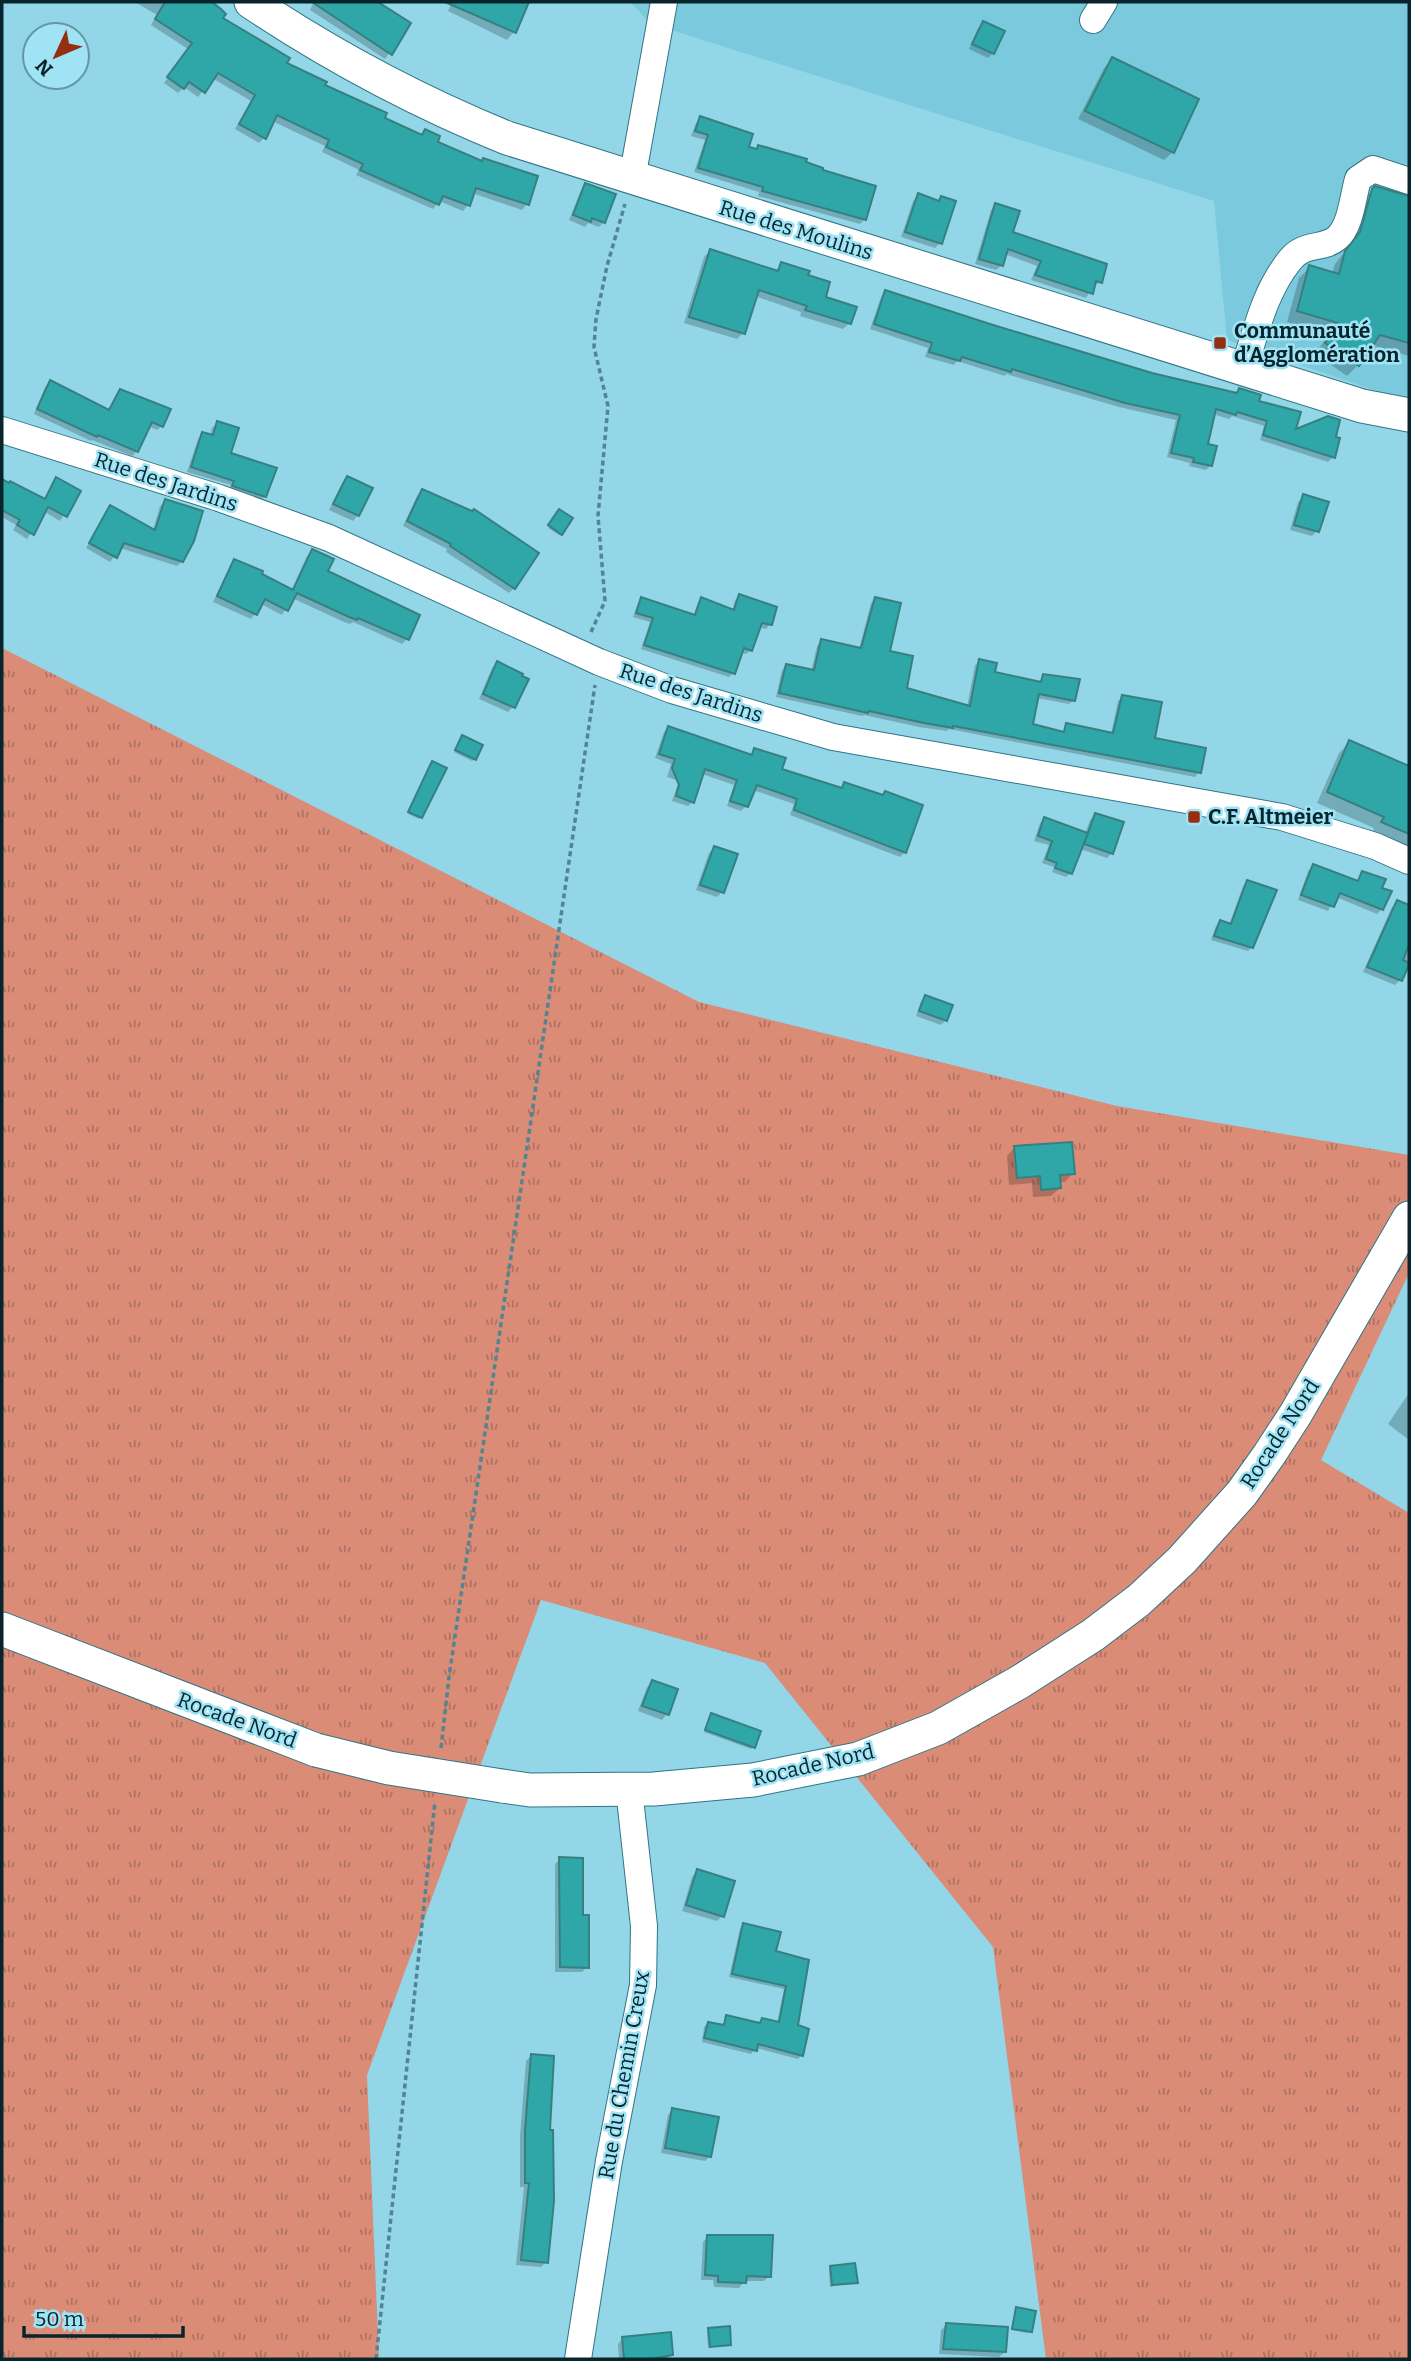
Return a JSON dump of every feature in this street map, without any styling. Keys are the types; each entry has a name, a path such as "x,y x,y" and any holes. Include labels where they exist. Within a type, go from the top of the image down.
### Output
{"main road":[{"name":"Rue des Moulins","path":"251,2 299,34 360,69 457,118 506,138 1362,406 1409,415"},
{"name":"Rue des Moulins","path":"1362,406 1409,432"},
{"name":"Rocade Nord","path":"2,1629 316,1750 389,1768 502,1786 530,1790 629,1790 752,1780 858,1759 938,1728 1018,1683 1093,1635 1139,1600 1182,1560 1241,1493 1269,1455 1409,1218"}],"street":[{"path":"632,179 664,2"},
{"path":"1244,368 1271,287 1291,258 1304,248 1335,240 1344,229 1358,178 1373,169 1409,181"},
{"name":"Rue des Jardins","path":"2,430 219,498 328,538 590,658 672,690 833,737 1282,817 1374,846 1409,861"},
{"name":"Rue du Chemin Creux","path":"578,2359 609,2161 643,1984 644,1926 629,1790"}],"path":[{"path":"449,1677 590,658 604,601 598,516 608,406 594,347 596,319 607,266 632,179"},
{"path":"376,2359 422,1906"}],"shaded area":[{"path":"631,2 1409,2 1409,402 1227,340 1214,201 649,23"}],"green space":[{"path":"2,648 699,1002 1117,1106 1409,1155 1409,1273 1321,1460 1409,1513 1409,2359 1046,2359 993,1947 765,1663 541,1600 367,2075 379,2359 2,2359"}],"building":[{"path":"165,2 212,2 226,14 223,18 290,58 287,63 327,82 325,85 387,113 385,118 422,135 425,129 440,136 438,142 482,161 483,158 538,176 529,205 476,188 470,206 443,196 439,205 360,170 363,164 326,147 329,140 277,115 266,139 239,124 255,95 218,73 205,93 189,82 184,89 167,77 192,43 155,19"},
{"path":"312,2 378,2 411,23 392,55"},
{"path":"445,2 529,2 516,33"},
{"path":"983,21 1005,31 994,54 972,44"},
{"path":"1112,57 1199,99 1174,153 1085,111"},
{"path":"700,116 753,134 749,147 757,149 758,145 807,159 806,162 823,170 876,186 866,220 762,191 763,187 698,168 708,135 695,131"},
{"path":"585,183 616,194 605,223 592,218 591,222 573,215"},
{"path":"1375,186 1409,196 1409,343 1380,335 1359,366 1325,343 1338,323 1297,311 1309,265 1339,274 1345,251 1360,232"},
{"path":"918,193 939,201 941,196 956,201 942,244 905,232"},
{"path":"995,203 1020,211 1013,232 1107,264 1102,283 1096,281 1093,294 1035,275 1041,261 1008,249 1003,266 979,259"},
{"path":"710,249 778,271 781,262 810,271 808,275 830,282 826,297 857,307 851,324 805,310 807,306 759,290 745,334 689,317"},
{"path":"885,290 1152,373 1237,393 1239,388 1261,395 1259,401 1301,412 1296,429 1328,416 1340,420 1336,437 1340,438 1335,458 1263,435 1267,421 1216,409 1208,444 1217,446 1212,466 1193,462 1194,458 1171,453 1180,415 1125,403 1012,369 1011,372 962,357 960,361 929,352 932,343 874,324"},
{"path":"50,380 109,410 120,389 171,409 163,427 152,422 138,452 98,435 97,437 37,409"},
{"path":"217,421 239,428 231,453 277,468 266,497 232,486 234,481 191,467 202,432 213,435"},
{"path":"347,476 373,488 359,516 333,504"},
{"path":"56,477 81,491 67,517 48,507 34,535 17,525 20,520 2,510 2,479 45,499"},
{"path":"422,489 472,511 474,509 539,553 515,589 450,546 451,544 407,521"},
{"path":"1303,494 1329,502 1319,532 1294,525"},
{"path":"165,499 203,511 194,541 183,562 124,543 117,558 89,543 110,505 155,530"},
{"path":"559,509 573,518 562,535 548,525"},
{"path":"312,549 334,559 328,571 420,615 409,640 297,593 288,611 265,599 257,615 217,596 234,559 263,571 262,574 293,590"},
{"path":"739,594 777,607 772,625 762,623 752,651 744,648 735,674 644,645 653,618 636,613 641,597 695,615 701,597 734,610"},
{"path":"875,597 901,603 890,651 913,656 907,688 970,706 979,659 997,663 995,672 1041,682 1043,674 1080,679 1075,701 1039,694 1033,724 1064,732 1066,723 1113,733 1122,695 1162,702 1155,738 1206,748 1201,773 953,726 924,723 869,711 868,713 779,693 786,664 814,670 821,639 861,648"},
{"path":"497,661 529,679 515,708 483,694"},
{"path":"668,726 752,755 754,748 786,758 782,769 842,788 844,782 883,795 885,791 923,805 906,853 794,810 797,799 757,785 748,807 730,801 737,780 705,769 694,803 676,796 679,785 672,768 675,759 659,754"},
{"path":"462,735 483,745 476,760 455,750"},
{"path":"1349,740 1409,766 1409,834 1381,822 1384,817 1327,792"},
{"path":"432,761 447,768 422,818 408,812"},
{"path":"1095,813 1124,822 1113,854 1084,844"},
{"path":"1044,817 1088,833 1072,874 1055,868 1057,863 1046,859 1052,841 1038,836"},
{"path":"714,846 738,854 724,893 700,885"},
{"path":"1313,864 1358,881 1362,871 1386,879 1382,888 1392,891 1383,910 1340,893 1334,907 1301,895"},
{"path":"1247,880 1277,890 1253,948 1214,936 1220,920 1231,924"},
{"path":"1397,900 1409,905 1409,945 1403,960 1409,965 1402,981 1367,967"},
{"path":"925,995 953,1005 947,1021 919,1011"},
{"path":"1072,1142 1075,1174 1060,1175 1061,1188 1041,1190 1040,1176 1017,1178 1014,1146"},
{"path":"652,1680 678,1689 669,1715 642,1706"},
{"path":"711,1713 761,1731 755,1748 705,1730"},
{"path":"559,1857 583,1858 583,1915 589,1915 589,1968 560,1967"},
{"path":"697,1869 735,1881 724,1917 686,1905"},
{"path":"743,1923 781,1932 776,1951 809,1960 798,2025 809,2029 803,2056 758,2044 757,2051 704,2038 708,2022 724,2025 726,2015 760,2023 762,2018 779,2022 786,1986 732,1974"},
{"path":"531,2054 554,2056 550,2130 553,2130 554,2201 548,2263 521,2260 529,2183 525,2183 525,2130"},
{"path":"672,2108 719,2117 711,2157 665,2148"},
{"path":"707,2235 773,2235 771,2277 747,2276 746,2283 718,2282 718,2276 705,2275"},
{"path":"855,2263 858,2283 832,2285 830,2266"},
{"path":"1016,2307 1036,2311 1032,2332 1012,2329"},
{"path":"946,2323 1008,2327 1006,2352 943,2349"},
{"path":"730,2326 731,2345 710,2347 708,2328"},
{"path":"671,2332 673,2355 651,2359 624,2359 622,2337"}],"place":[{"name":"Communauté d’Agglomération","path":"1220,343"},
{"name":"C.F. Altmeier","path":"1194,817"}]}
